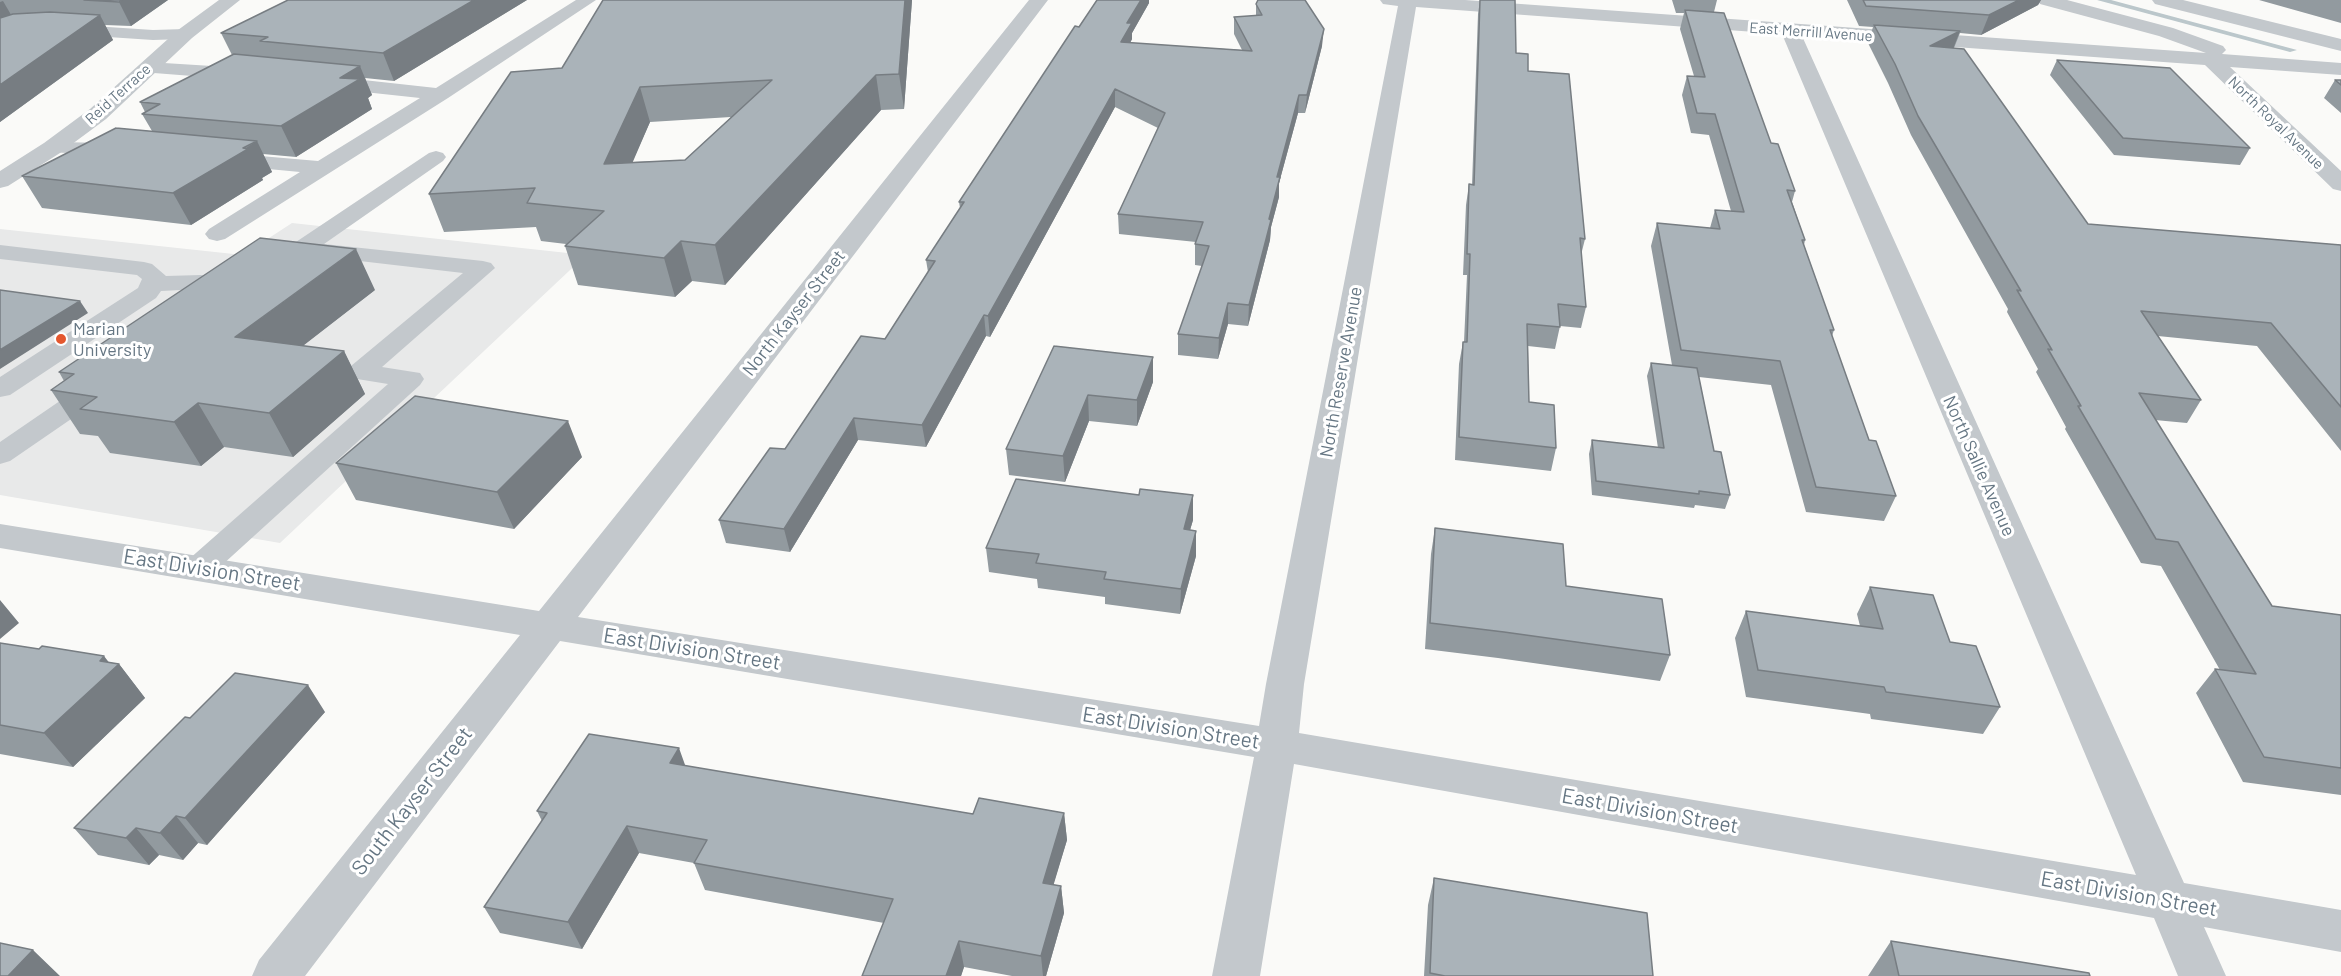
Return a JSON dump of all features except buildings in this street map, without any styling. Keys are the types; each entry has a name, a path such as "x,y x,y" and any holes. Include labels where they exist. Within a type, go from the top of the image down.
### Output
{"street":[{"name":"Reid Terrace","path":"0,181 52,148 98,114 185,33 231,0"},
{"name":"North Kayser Street","path":"548,626 1039,0"},
{"name":"East Merrill Avenue","path":"1402,0 1790,31 2341,69"},
{"name":"North Reserve Avenue","path":"1236,976 1277,745 1285,684 1405,12 1402,0"},
{"path":"2046,0 2166,32 2250,62"},
{"path":"2161,0 2341,45"},
{"name":"North Sallie Avenue","path":"1790,31 2202,976"},
{"name":"North Royal Avenue","path":"2211,60 2341,184"},
{"name":"East Division Street","path":"0,536 1277,745 2341,931"},
{"name":"South Kayser Street","path":"276,976 548,626"}],"lane":[{"path":"217,234 588,0"},
{"path":"0,41 23,31 43,30 153,35 185,33"},
{"path":"148,68 259,75"},
{"path":"304,80 441,94"},
{"path":"52,148 133,150"},
{"path":"204,157 322,168"},
{"path":"213,309 436,157"},
{"path":"199,568 410,379 360,372 483,268 303,248"},
{"path":"0,252 144,269 154,276 154,284 147,293 0,389"},
{"path":"154,284 259,278"},
{"path":"0,455 116,375"}],"shaded area":[{"path":"292,223 586,255 280,543 0,495 0,229 243,255"}],"waterway":[{"path":"2101,0 2293,50"}],"place":[{"name":"Marian University","path":"61,339"}]}
